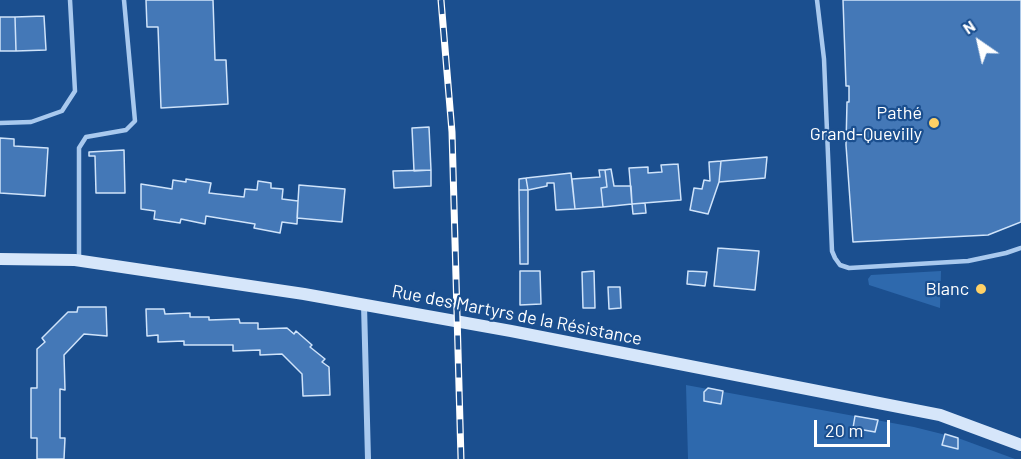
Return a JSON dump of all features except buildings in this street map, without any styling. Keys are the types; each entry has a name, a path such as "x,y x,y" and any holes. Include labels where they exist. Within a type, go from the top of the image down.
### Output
{"street":[{"name":"Rue des Martyrs de la Résistance","path":"0,259 79,261 292,292 364,305 940,415 1021,445"},
{"path":"364,305 368,459"}],"lane":[{"path":"0,123 31,122 62,111 75,91 70,0"},
{"path":"79,261 79,148 86,137 126,130 135,121 124,0"},
{"path":"817,0 824,59 832,251 840,265 849,268 968,261 1021,248"}],"shaded area":[{"path":"941,271 940,308 869,285 868,279 871,275"},
{"path":"686,385 914,427 958,438 1015,459 688,459"}],"railway":[{"path":"441,0 452,132 461,459"}],"place":[{"name":"Pathé Grand-Quevilly","path":"934,123"},
{"name":"Blanc","path":"981,289"}]}
